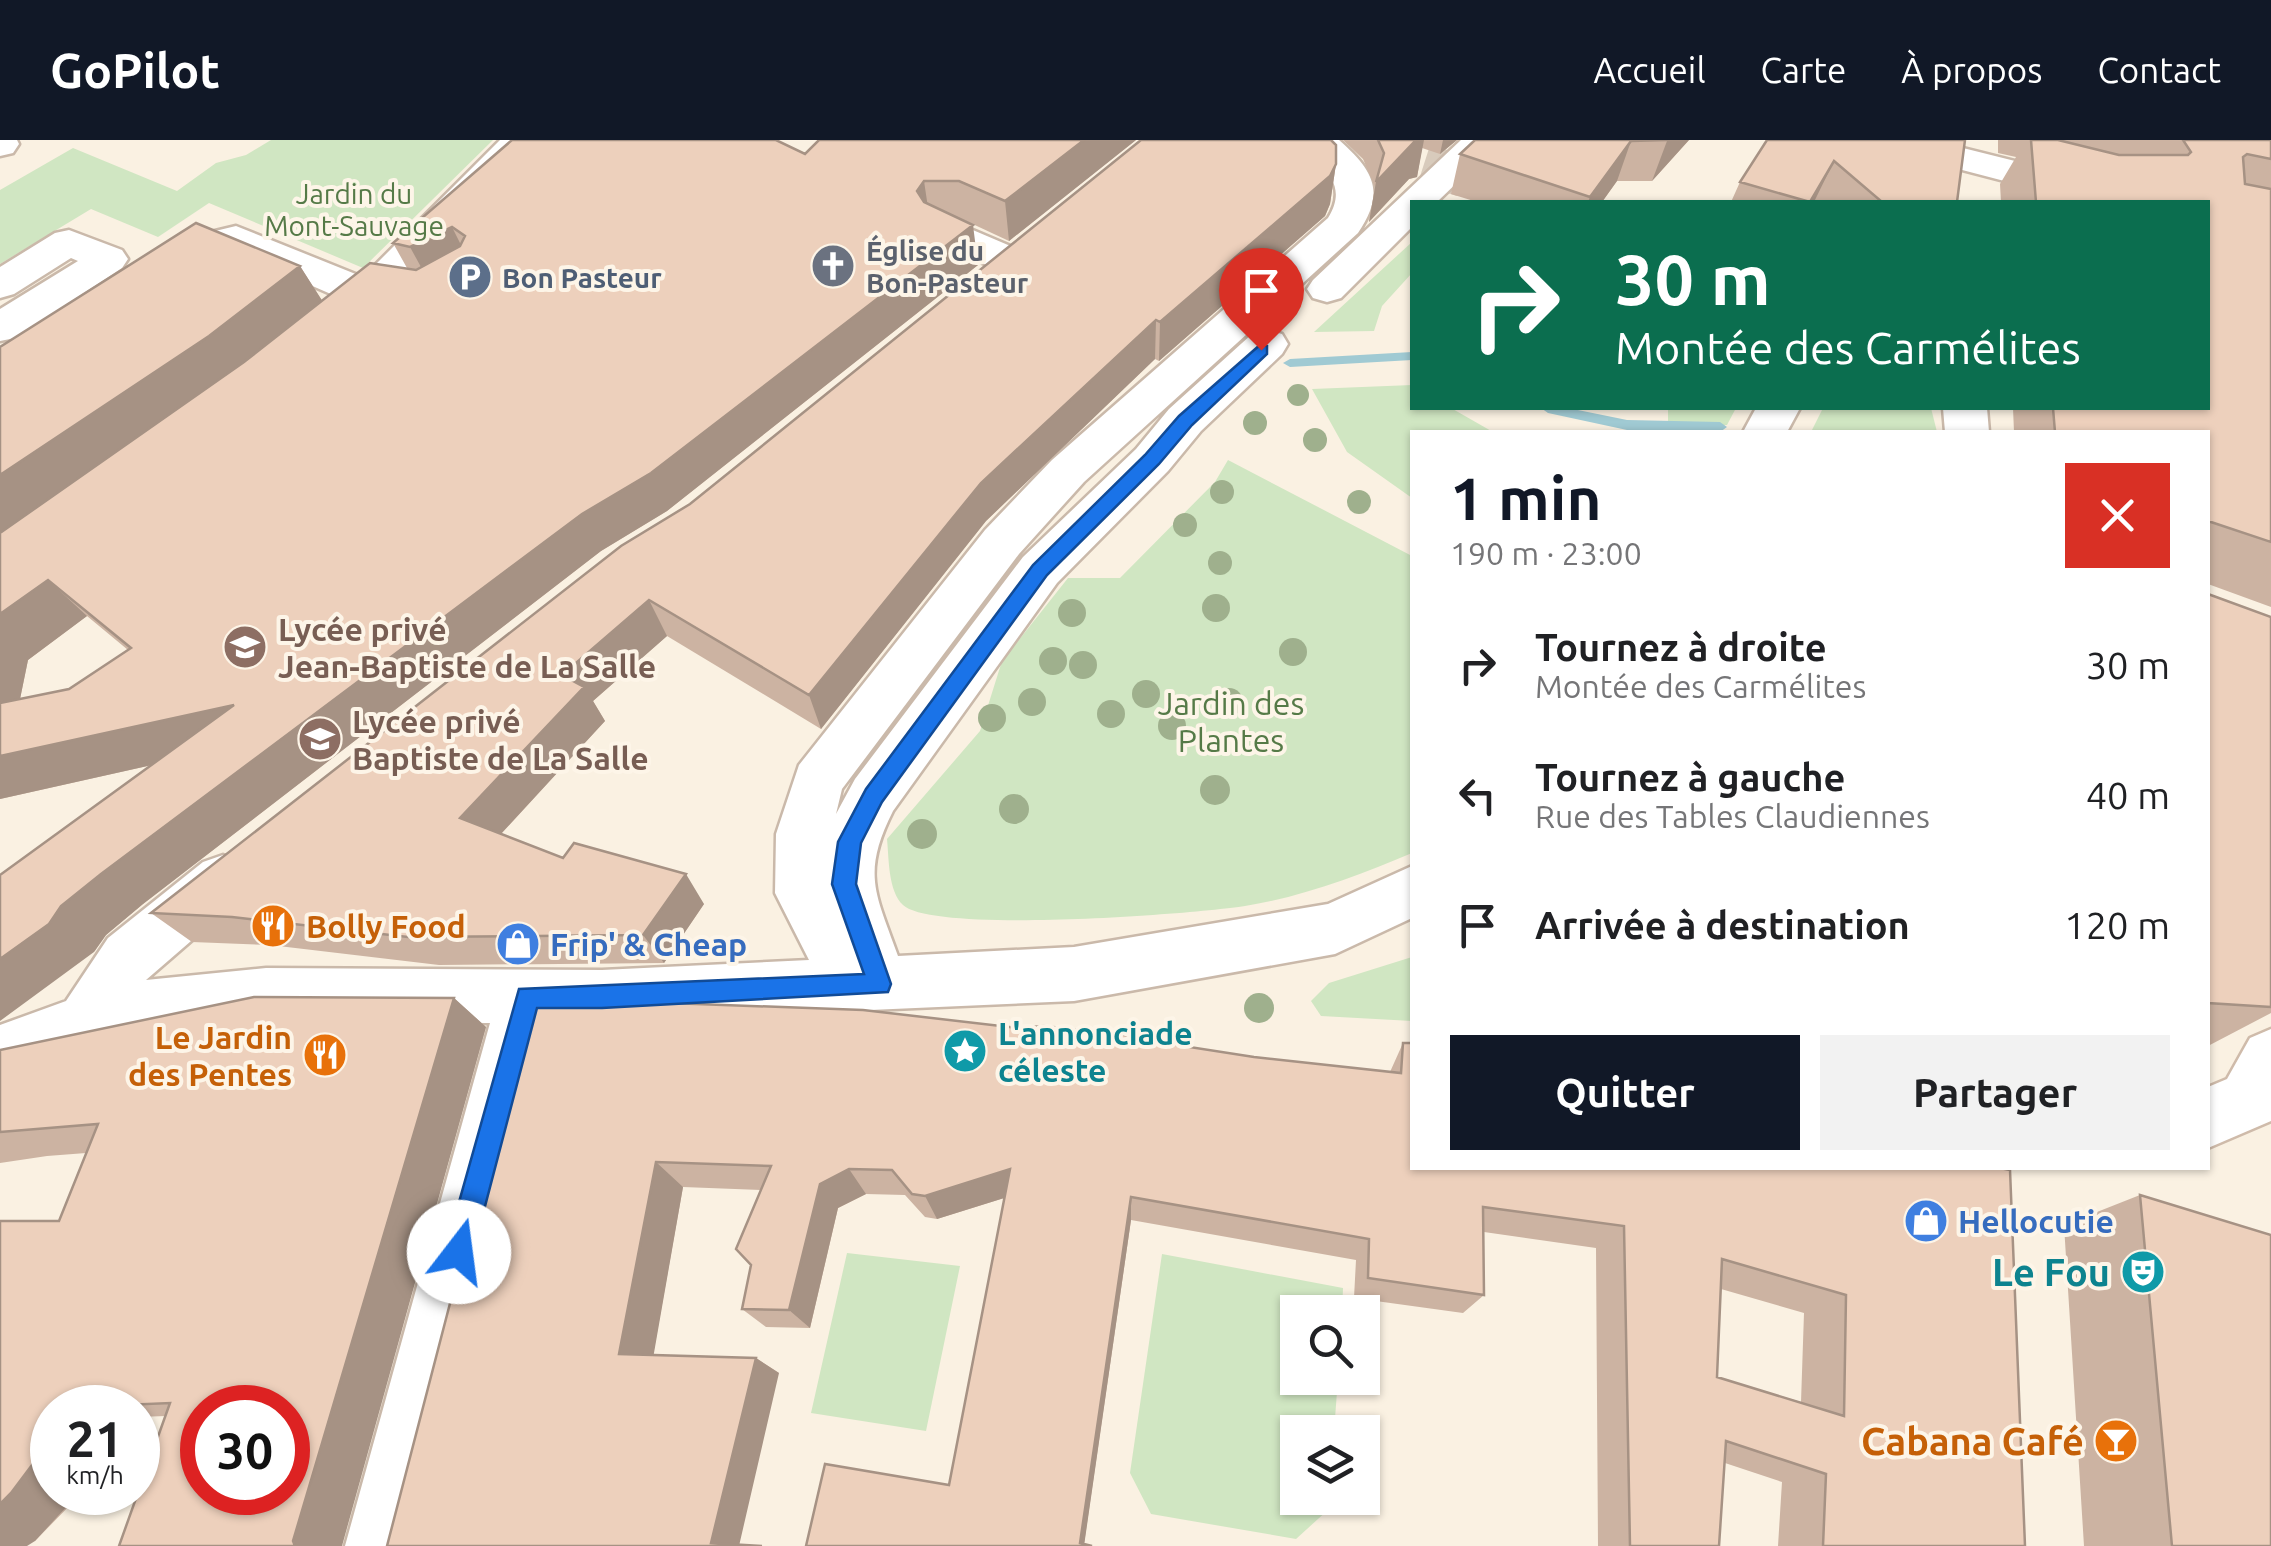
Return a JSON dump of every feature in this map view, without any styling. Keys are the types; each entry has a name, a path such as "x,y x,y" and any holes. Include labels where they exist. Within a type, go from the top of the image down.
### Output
{"street":[{"path":"312,342 369,296 521,140"},
{"path":"879,984 826,940 803,893 803,834 818,780 1002,542 1042,500 1344,225 1354,211 1355,182 1349,170 1317,140"},
{"path":"879,984 844,884 849,842 874,796 1040,570 1210,396 1362,257 1416,183 1483,140"},
{"path":"1892,140 1970,151 2126,200"},
{"path":"1970,151 1970,200"},
{"path":"947,231 1027,250 968,298"},
{"path":"141,287 204,246 236,238 369,296"},
{"path":"0,285 69,242 108,258 0,328"},
{"path":"86,1022 128,957 258,851"},
{"path":"0,1053 86,1022 145,1007 266,996 602,997 1074,974 1335,928 1410,892"},
{"path":"382,1546 528,996"},
{"path":"2210,1117 2249,1100 2271,1058"}],"green space":[{"name":"Jardin du Mont-Sauvage","path":"271,140 493,140 363,268 209,203 158,237 91,209 0,264 0,190 73,148 177,191 216,163 246,155"},
{"path":"1410,244 1410,275 1382,306 1374,331 1314,332"},
{"path":"1410,385 1410,410 1454,410 1490,430 1410,430 1410,497 1347,452 1312,389"},
{"path":"1668,410 1735,410 1727,425 1668,425"},
{"path":"1822,410 1932,410 1936,430 1812,430"},
{"name":"Jardin des Plantes","path":"1228,460 1410,555 1410,854 1309,891 1217,909 1012,920 925,914 903,905 892,883 887,839 980,731 1002,661 1068,578 1120,578 1215,482"},
{"path":"1410,958 1410,1021 1321,1016 1311,1001 1329,983"},
{"path":"847,1253 960,1266 926,1431 811,1413"},
{"path":"1162,1254 1343,1288 1343,1295 1280,1295 1280,1395 1337,1395 1335,1415 1280,1415 1280,1515 1322,1515 1296,1539 1151,1514 1130,1473"}],"building":[{"path":"512,140 776,140 805,154 819,140 1084,140 1005,201 959,181 924,181 917,191 924,202 973,225 651,473 582,514 101,874 61,906 49,924 0,959 0,875 234,705 0,756 0,703 69,689 131,648 48,580 0,614 0,533 244,362 370,263 416,270 460,246 465,236 452,227 410,247 393,243"},
{"path":"1141,140 1331,140 1336,145 1336,164 1330,176 1160,322 1156,320 981,483 809,695 649,600 562,675 584,687 460,818 563,858 574,843 686,874 643,935 408,937 232,917 151,913 621,546 690,504"},
{"path":"1378,140 1416,140 1376,182 1384,153"},
{"path":"1475,140 1668,140 1631,141 1590,197 1460,154"},
{"path":"1767,140 1965,140 1957,200 1880,200 1834,161 1811,200 1740,182"},
{"path":"2031,140 2058,140 2119,155 2188,155 2191,152 2183,140 2271,140 2271,159 2247,154 2243,157 2245,184 2271,189 2271,542 2210,522 2210,430 2055,430 2053,410 2210,410 2210,200 2036,200"},
{"path":"196,223 300,266 209,336 0,475 0,347"},
{"path":"2210,595 2271,617 2271,1007 2210,1003"},
{"path":"594,992 589,1000 863,1010 1018,1028 1044,1026 1170,1040 1170,1044 1254,1057 1401,1073 1403,1043 1410,1043 1410,1170 2010,1170 2025,1546 1823,1546 1826,1474 1726,1441 1719,1546 1630,1546 1624,1226 1483,1207 1484,1295 1368,1278 1369,1239 1131,1197 1080,1543 1092,1546 806,1546 825,1464 949,1485 1010,1169 925,1196 912,1194 892,1170 849,1169 820,1184 789,1310 742,1309 751,1265 736,1249 771,1166 656,1162 619,1354 756,1358 711,1543 762,1546 387,1546 508,1080 499,1078 521,995","holes":["1722,1259 1846,1295 1844,1416 1717,1377"]},
{"path":"254,997 454,998 310,1484 310,1385 180,1385 180,1515 301,1515 295,1546 119,1546 130,1515 160,1515 160,1431 170,1403 160,1403 160,1385 30,1385 30,1468 0,1504 0,1221 59,1221 98,1124 0,1132 0,1050"},
{"path":"2140,1195 2271,1235 2271,1546 2172,1546"}],"waterway":[{"path":"1290,363 1410,356"},
{"path":"1557,410 1627,425 1720,427"}],"tunnel":[{"path":"1424,164 1536,200"}],"place":[{"name":"Église du Bon-Pasteur","path":"833,266"},
{"name":"Bon Pasteur","path":"470,277"},
{"name":"Lycée privé Jean-Baptiste de La Salle","path":"245,647"},
{"name":"Lycée privé Baptiste de La Salle","path":"320,739"},
{"name":"Bolly Food","path":"273,926"},
{"name":"Frip' & Cheap","path":"518,944"},
{"name":"L'annonciade céleste","path":"965,1051"},
{"name":"Le Jardin des Pentes","path":"325,1055"},
{"name":"Hellocutie","path":"1926,1221"},
{"name":"Le Fou","path":"2143,1272"},
{"name":"Cabana Café","path":"2116,1441"}],"route":[{"path":"459,1252 528,996 602,997 879,984 844,884 849,842 874,796 1040,570 1152,460 1210,396 1261,350"}]}
